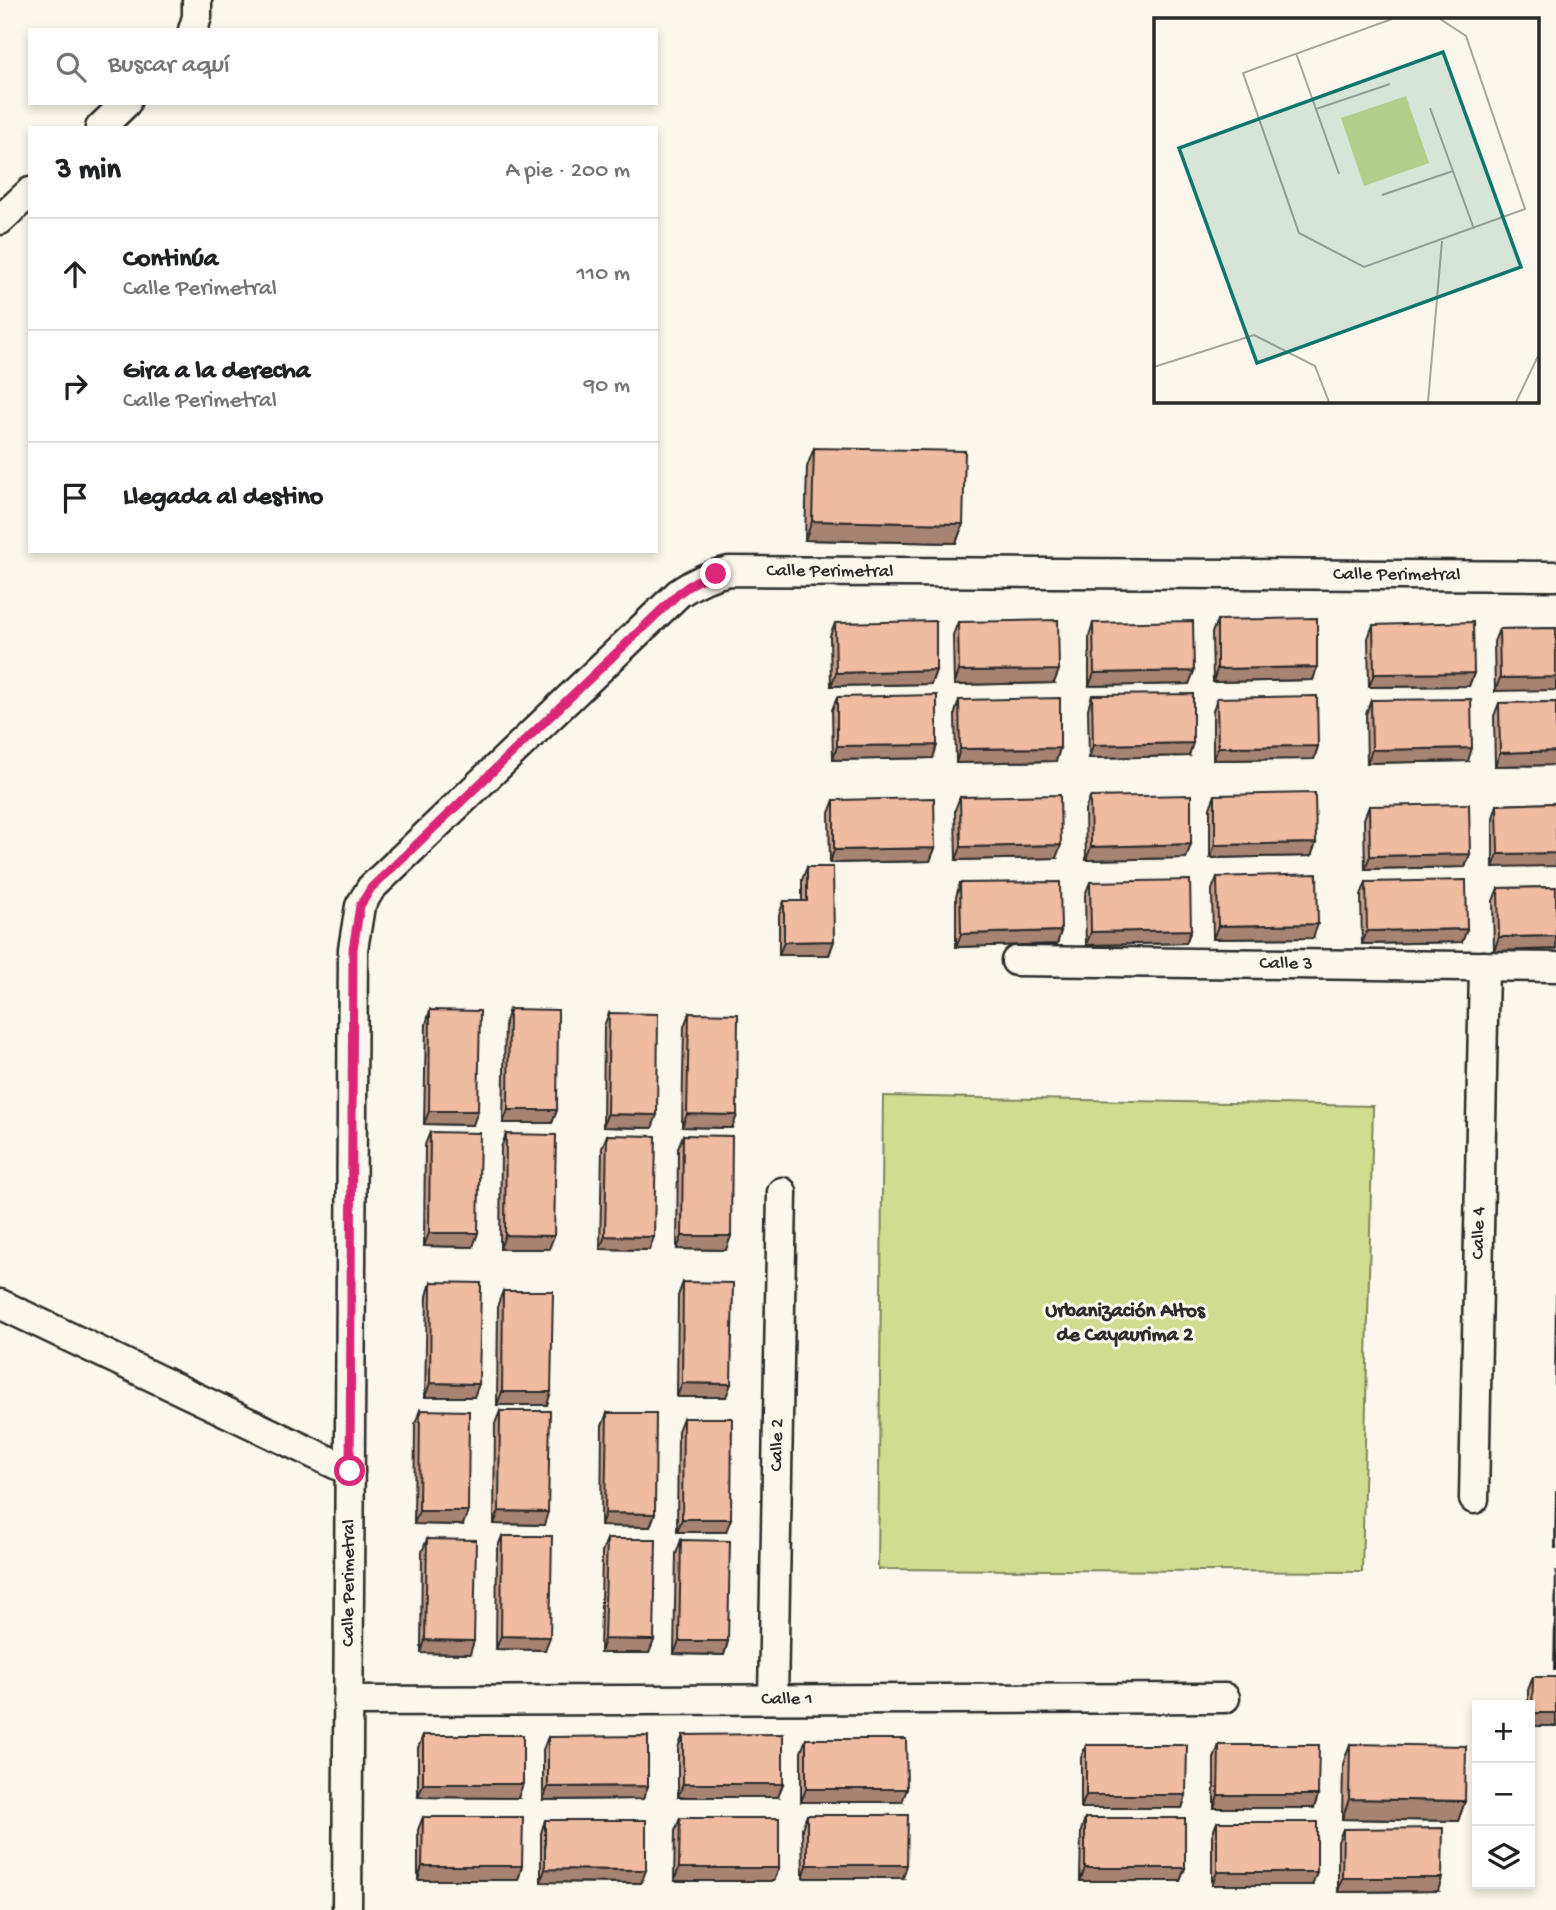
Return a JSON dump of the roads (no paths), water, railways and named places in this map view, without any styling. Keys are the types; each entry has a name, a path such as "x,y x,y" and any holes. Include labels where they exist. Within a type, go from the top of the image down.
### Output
{"street":[{"path":"194,28 197,0"},
{"path":"102,126 124,105"},
{"path":"0,220 28,194"},
{"name":"Calle Perimetral","path":"346,1910 353,949 360,906 371,888 679,593 696,581 729,571 1556,576"},
{"name":"Calle 3","path":"1016,961 1556,967"},
{"name":"Calle 4","path":"1474,1499 1484,966"},
{"name":"Calle 2","path":"773,1699 782,1192"},
{"path":"0,1304 350,1471"},
{"name":"Calle 1","path":"348,1701 1225,1698"}],"district":[{"name":"Urbanización Altos de Cayaurima 2","path":"1125,1324"}]}
